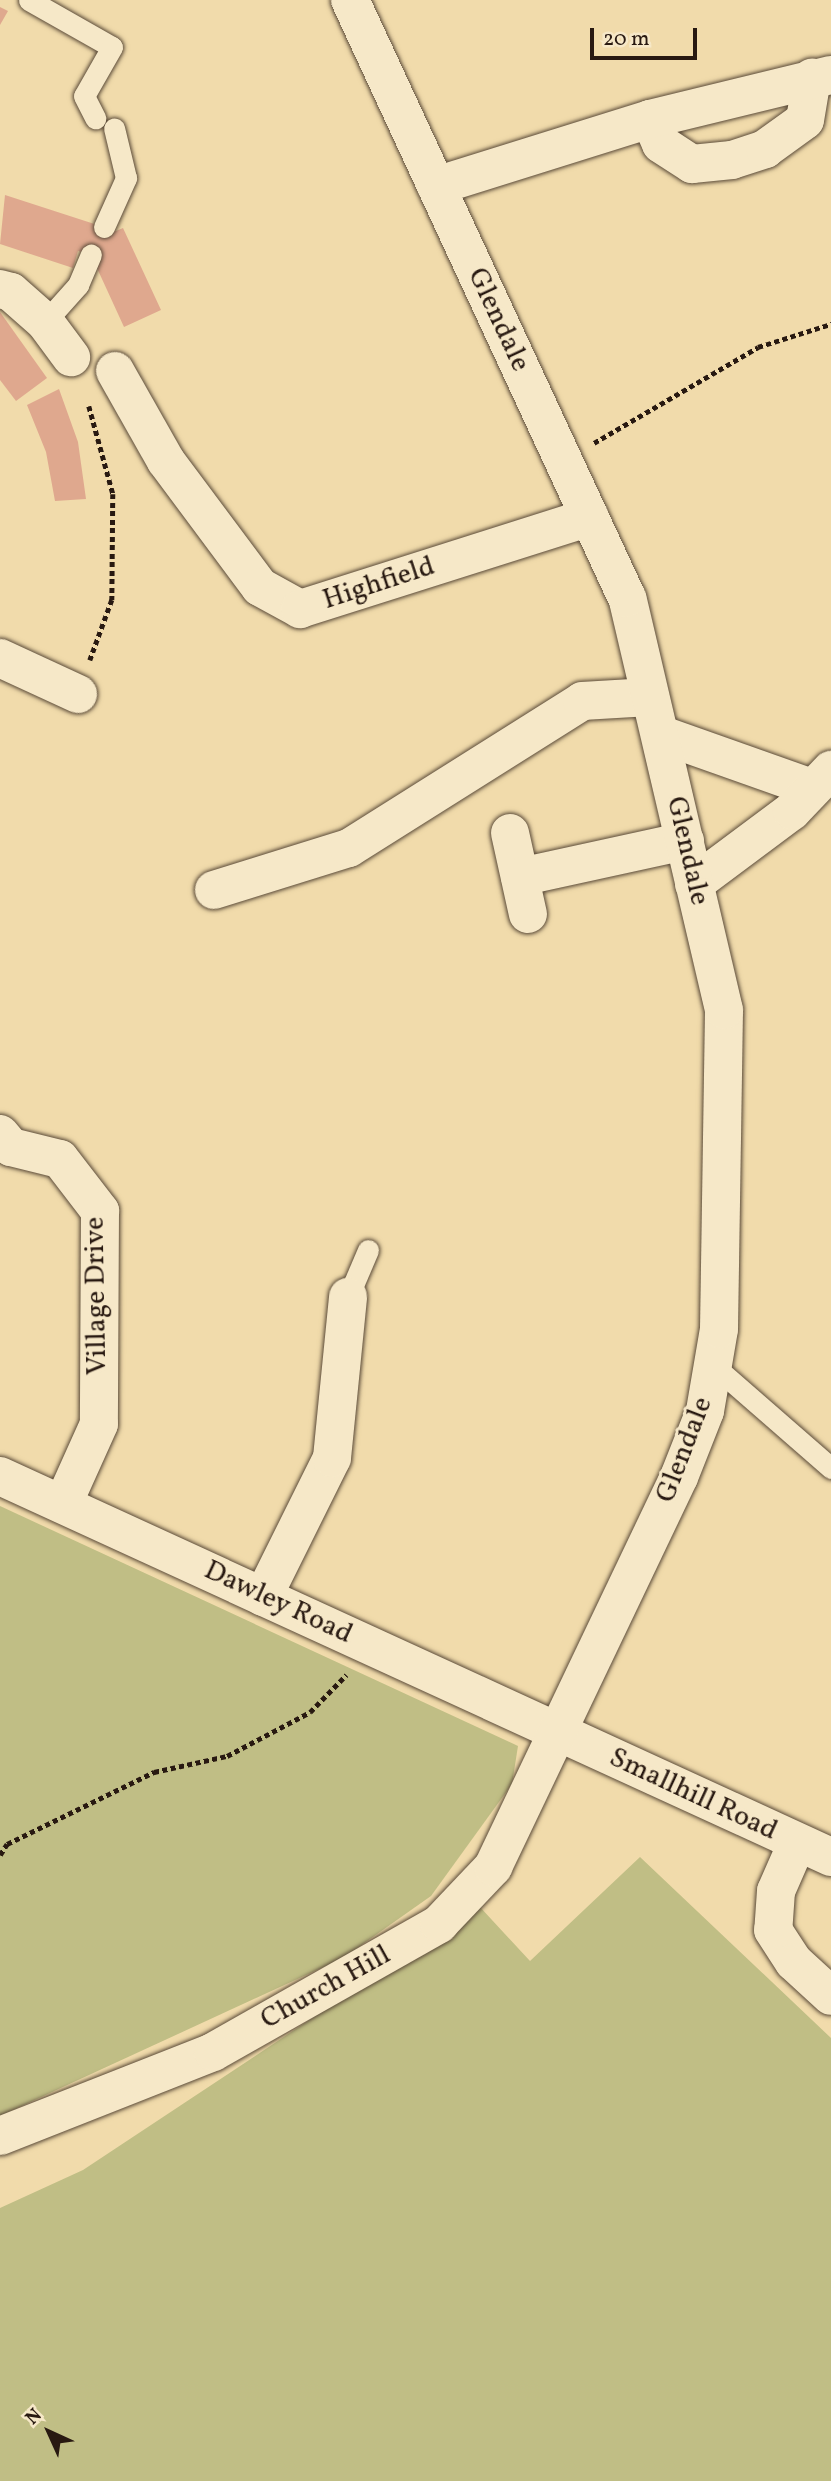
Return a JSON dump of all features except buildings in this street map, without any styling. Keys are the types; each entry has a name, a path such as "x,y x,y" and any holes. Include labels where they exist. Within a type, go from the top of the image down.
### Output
{"street":[{"name":"Glendale","path":"350,0 627,598 662,735 724,1010 719,1329 705,1411 679,1477 555,1731"},
{"path":"436,186 650,119 822,76"},
{"path":"650,119 661,144 692,164 732,160 765,149 805,120 822,76"},
{"path":"0,289 11,292 45,321 71,357"},
{"name":"Highfield","path":"115,371 166,461 260,587 300,609 590,517"},
{"path":"0,658 78,694"},
{"path":"214,890 349,848 582,701 650,696"},
{"path":"662,735 822,779 792,811 694,884"},
{"path":"510,833 524,896 685,841"},
{"name":"Village Drive","path":"0,1134 11,1147 60,1159 100,1211 99,1424 63,1504"},
{"path":"263,1597 332,1458 348,1297"},
{"name":"Dawley Road","path":"0,1476 555,1731"},
{"name":"Smallhill Road","path":"555,1731 814,1850"},
{"name":"Church Hill","path":"0,2136 213,2052 439,1924 492,1867 555,1731"},
{"path":"814,1850 776,1891 773,1930 794,1962 831,1996"}],"lane":[{"path":"29,0 112,47 84,96 105,123 126,178 104,227"},
{"path":"45,321 78,285 91,255"},
{"path":"348,1297 368,1250"},
{"path":"713,1365 831,1468"}],"path":[{"path":"563,461 758,347 831,324"},
{"path":"71,357 113,495 111,600 78,694"},
{"path":"0,1855 8,1844 154,1772 227,1756 310,1712 373,1647"}],"shaded area":[{"path":"0,1506 518,1746 512,1784 431,1896 343,1958 0,2116"},
{"path":"640,1857 831,2038 831,2481 0,2481 0,2208 83,2170 480,1907 530,1961"}]}
